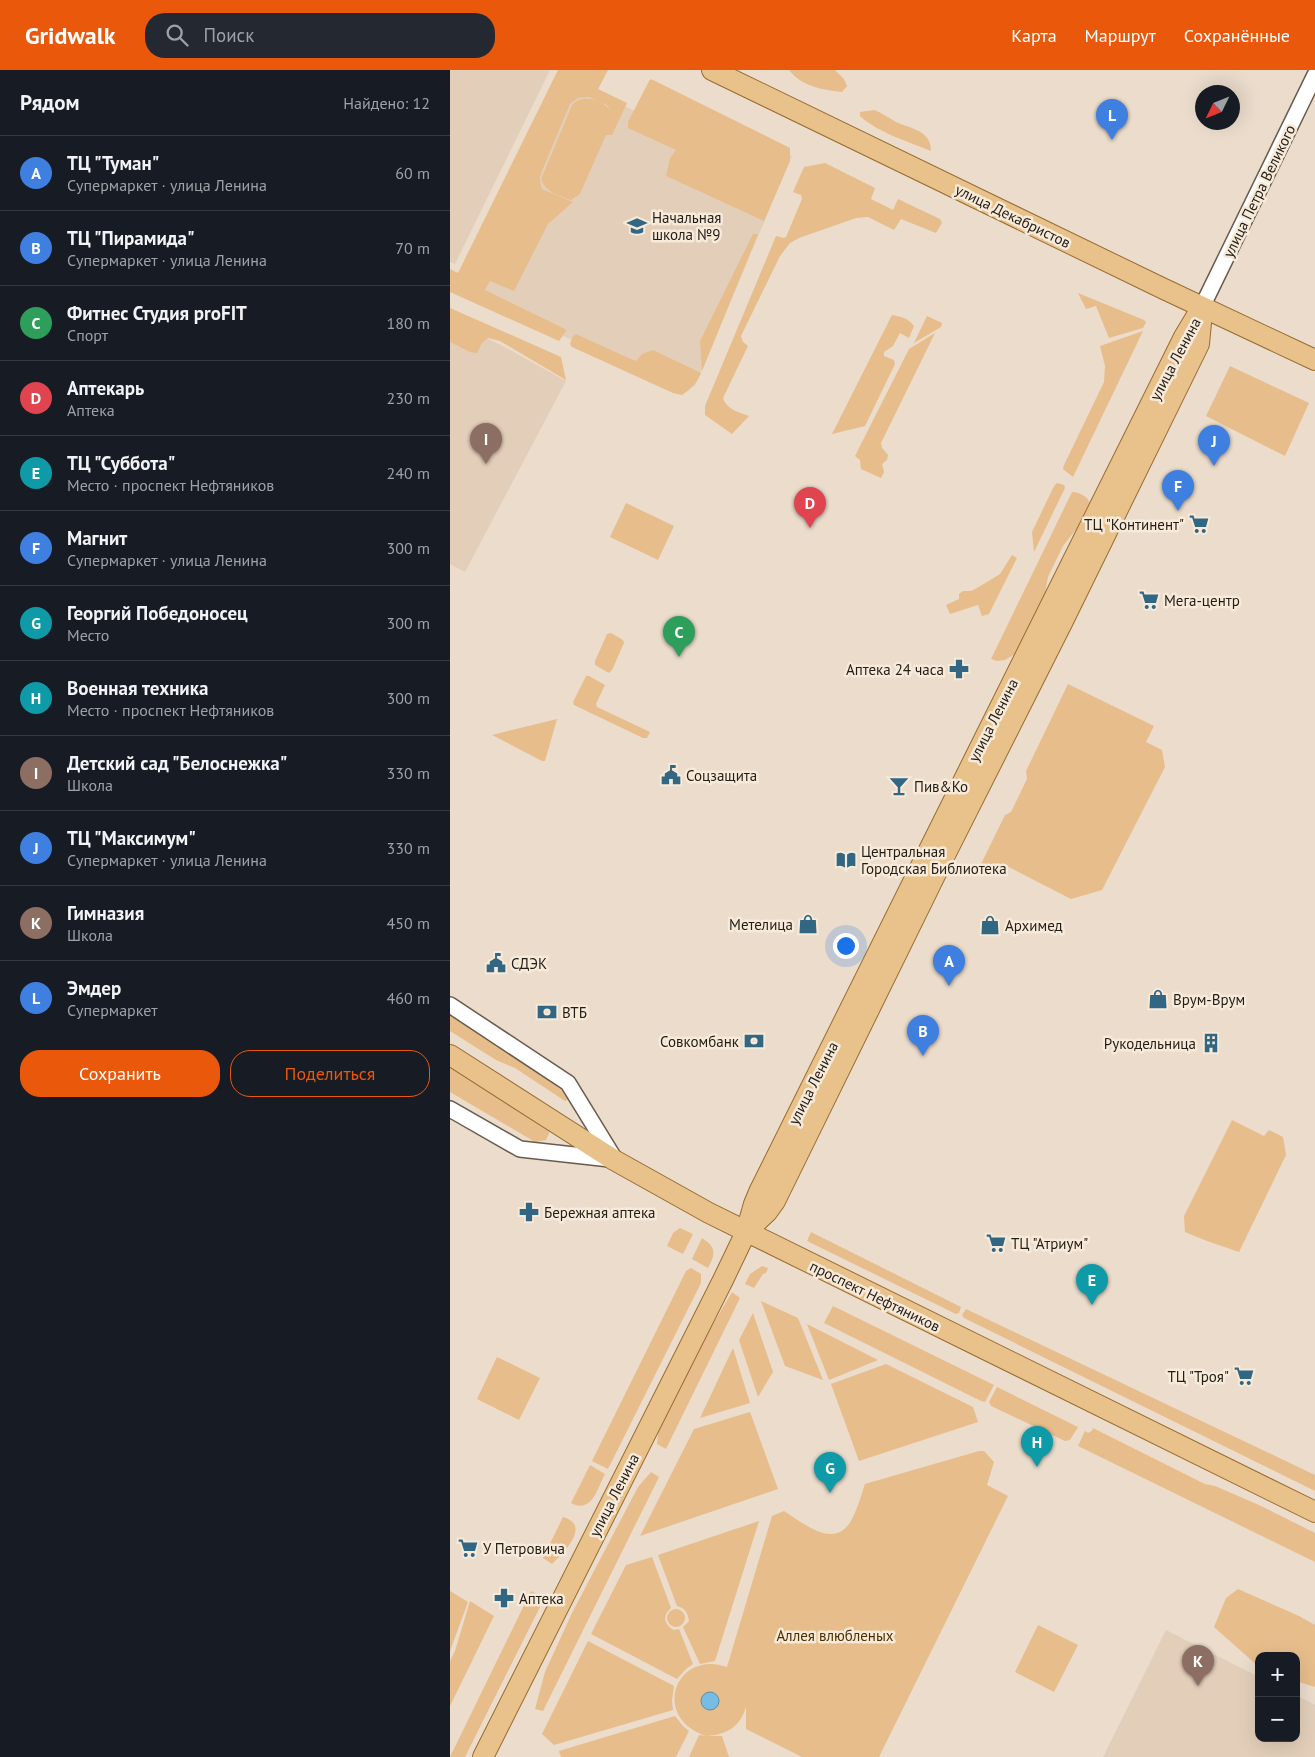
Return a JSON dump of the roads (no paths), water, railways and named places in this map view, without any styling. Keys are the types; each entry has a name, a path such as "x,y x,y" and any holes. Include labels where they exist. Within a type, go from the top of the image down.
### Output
{"main road":[{"name":"улица Декабристов","path":"712,70 1315,360"},
{"name":"улица Ленина","path":"483,1757 746,1232 767,1212 775,1201 916,895 1038,651 1199,344 1202,307"},
{"name":"проспект Нефтяников","path":"450,1055 614,1160 746,1232 1315,1512"}],"street":[{"name":"улица Петра Великого","path":"1202,307 1315,75"},
{"path":"450,1005 568,1083 614,1160"},
{"path":"450,1109 520,1150 614,1160"}],"water":[{"path":"706,1692 714,1692 719,1697 717,1708 706,1710 701,1705 701,1697"}],"place":[{"name":"Эмдер","path":"1112,140"},
{"name":"Начальная школа №9","path":"637,226"},
{"name":"Детский сад \"Белоснежка\"","path":"486,464"},
{"name":"ТЦ \"Максимум\"","path":"1214,466"},
{"name":"Магнит","path":"1178,511"},
{"name":"ТЦ \"Континент\"","path":"1199,524"},
{"name":"Аптекарь","path":"810,528"},
{"name":"Мега-центр","path":"1149,600"},
{"name":"Фитнес Студия proFIT","path":"679,657"},
{"name":"Аптека 24 часа","path":"959,669"},
{"name":"Соцзащита","path":"671,775"},
{"name":"Пив&Ко","path":"899,786"},
{"name":"Центральная Городская Библиотека","path":"846,860"},
{"name":"Метелица","path":"808,924"},
{"name":"Архимед","path":"990,925"},
{"name":"СДЭК","path":"496,963"},
{"name":"ТЦ \"Туман\"","path":"949,986"},
{"name":"Врум-Врум","path":"1158,999"},
{"name":"ВТБ","path":"547,1012"},
{"name":"Совкомбанк","path":"754,1041"},
{"name":"Рукодельница","path":"1211,1043"},
{"name":"ТЦ \"Пирамида\"","path":"923,1056"},
{"name":"Бережная аптека","path":"529,1212"},
{"name":"ТЦ \"Атриум\"","path":"996,1243"},
{"name":"ТЦ \"Суббота\"","path":"1092,1305"},
{"name":"ТЦ \"Троя\"","path":"1244,1376"},
{"name":"Военная техника","path":"1037,1467"},
{"name":"Георгий Победоносец","path":"830,1493"},
{"name":"У Петровича","path":"468,1548"},
{"name":"Аптека","path":"504,1598"},
{"name":"Гимназия","path":"1198,1686"}],"park label":[{"name":"Аллея влюбленых","path":"835,1635"}]}
